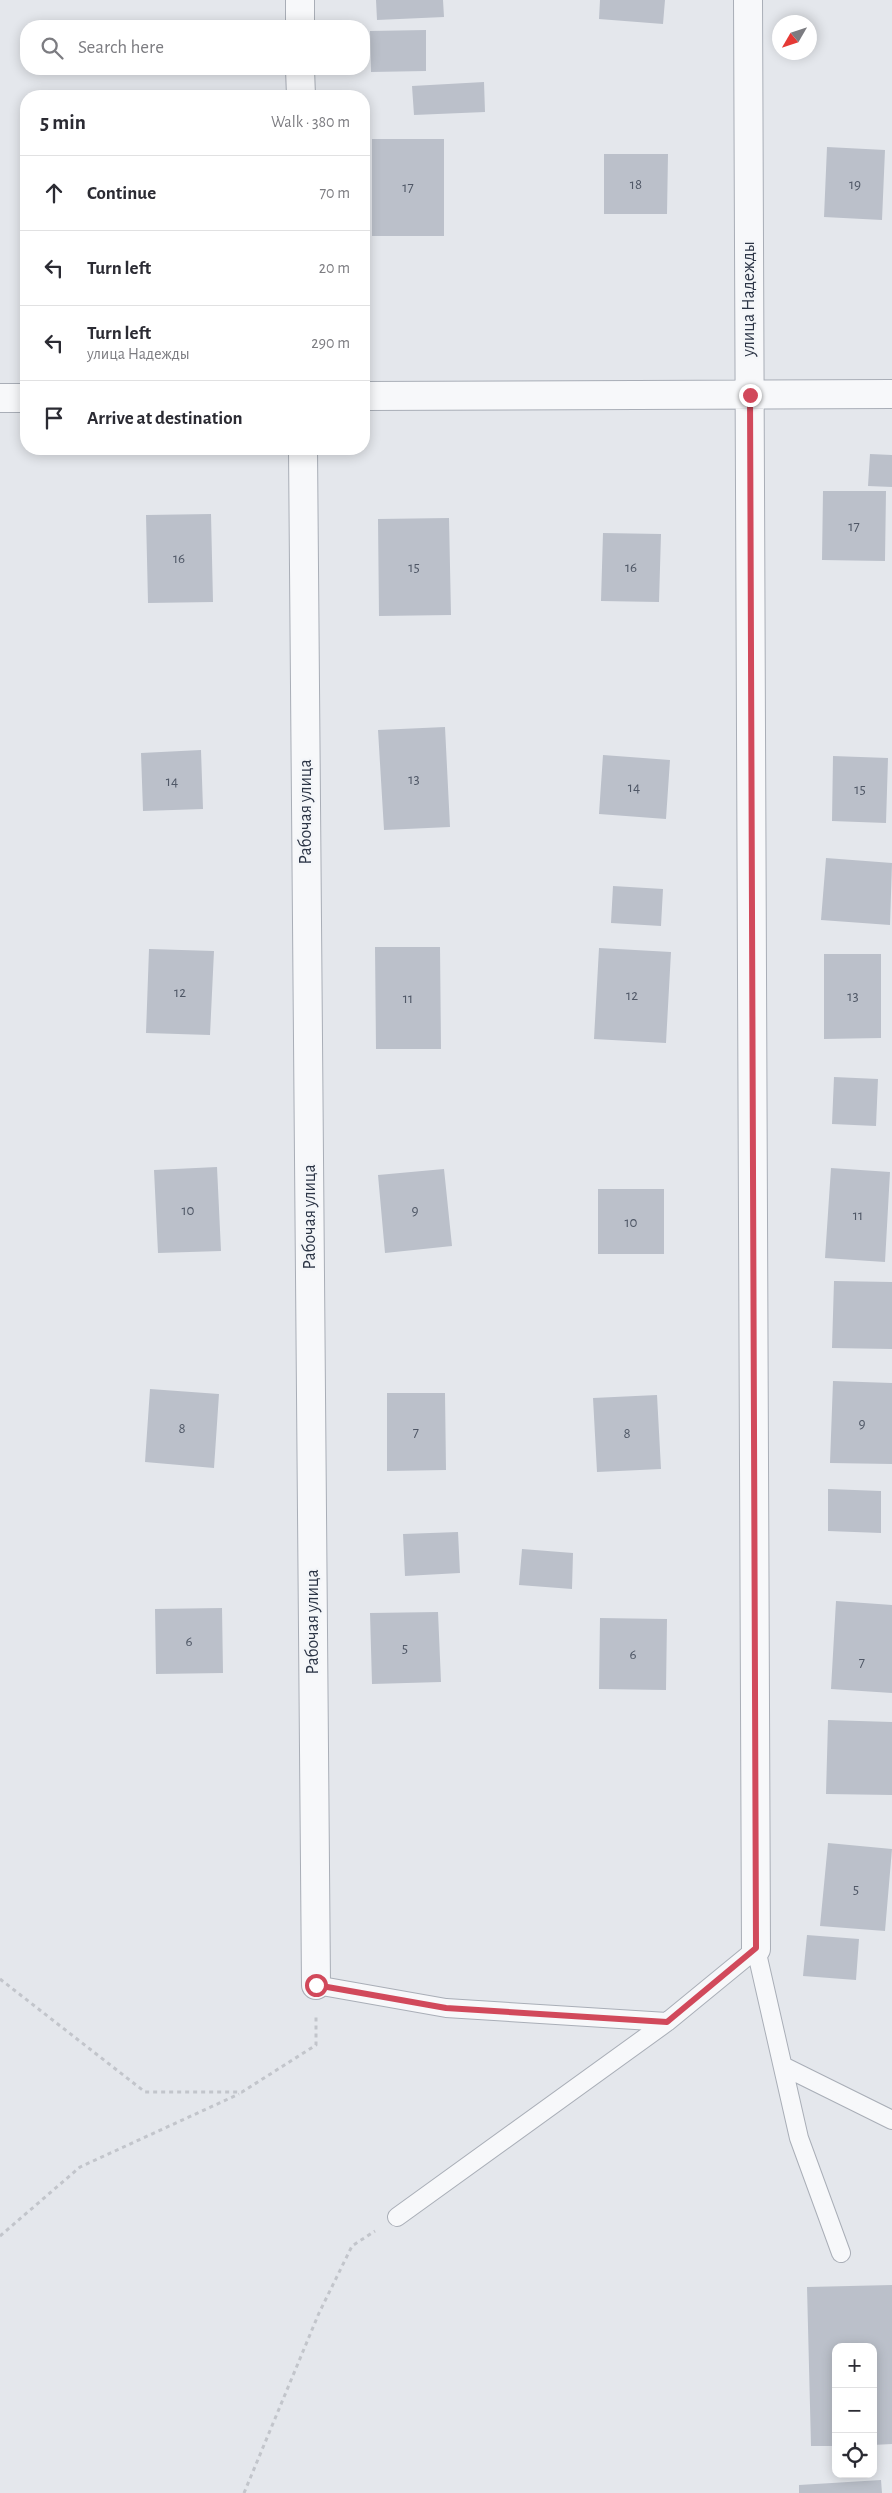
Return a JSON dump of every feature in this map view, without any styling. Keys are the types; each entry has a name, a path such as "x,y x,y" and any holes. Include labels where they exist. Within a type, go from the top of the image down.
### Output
{"street":[{"path":"300,0 300,20"},
{"name":"улица Надежды","path":"748,0 756,1948"},
{"path":"300,75 300,90"},
{"path":"370,396 892,394"},
{"path":"0,398 20,398"},
{"name":"Рабочая улица","path":"303,455 316,1985"}],"lane":[{"path":"397,2217 667,2022 756,1948 799,2138 841,2253"},
{"path":"316,1985 446,2008 667,2022"},
{"path":"783,2066 892,2120"}],"path":[{"path":"0,1978 145,2092 242,2092"},
{"path":"0,2236 80,2167 242,2092 316,2045 316,1985"},
{"path":"244,2493 319,2313 352,2246 397,2217"}],"building":[{"path":"376,0 443,0 444,17 377,20"},
{"path":"600,0 665,0 663,24 599,19"},
{"path":"426,30 426,71 371,72 370,31"},
{"path":"484,82 485,112 414,115 412,86"},
{"path":"372,139 444,139 444,236 372,236"},
{"path":"827,147 885,150 882,220 824,217"},
{"path":"604,154 668,154 667,214 604,214"},
{"path":"870,454 892,455 892,487 868,486"},
{"path":"823,491 886,491 885,561 822,560"},
{"path":"211,514 213,602 148,603 146,515"},
{"path":"449,518 451,615 379,616 378,519"},
{"path":"603,533 661,534 659,602 601,601"},
{"path":"445,727 450,827 384,830 378,730"},
{"path":"201,750 203,809 143,811 141,753"},
{"path":"603,755 670,760 666,819 599,814"},
{"path":"833,756 888,758 886,823 832,821"},
{"path":"826,858 892,863 890,925 821,920"},
{"path":"613,886 663,889 661,926 611,923"},
{"path":"375,947 440,947 441,1049 376,1049"},
{"path":"599,948 671,952 666,1043 594,1039"},
{"path":"149,949 214,951 210,1035 146,1033"},
{"path":"824,954 881,954 881,1038 824,1039"},
{"path":"834,1077 878,1079 876,1126 832,1124"},
{"path":"217,1167 221,1251 158,1253 154,1170"},
{"path":"831,1168 890,1172 885,1262 825,1258"},
{"path":"444,1169 452,1246 385,1253 378,1175"},
{"path":"598,1189 664,1189 664,1254 598,1254"},
{"path":"834,1281 892,1282 892,1349 832,1348"},
{"path":"833,1381 892,1383 892,1464 830,1463"},
{"path":"150,1389 219,1394 214,1468 145,1462"},
{"path":"387,1393 445,1393 446,1470 387,1471"},
{"path":"657,1395 661,1469 597,1472 593,1398"},
{"path":"828,1489 881,1491 881,1533 828,1531"},
{"path":"458,1532 460,1573 405,1576 403,1534"},
{"path":"522,1549 573,1553 572,1589 519,1585"},
{"path":"836,1601 892,1605 892,1693 831,1689"},
{"path":"222,1608 223,1673 156,1674 155,1609"},
{"path":"438,1612 441,1682 372,1684 370,1613"},
{"path":"600,1618 667,1619 666,1690 599,1689"},
{"path":"828,1720 892,1722 892,1795 826,1794"},
{"path":"828,1843 892,1849 885,1931 820,1926"},
{"path":"807,1935 859,1939 856,1980 803,1976"},
{"path":"892,2285 892,2444 877,2445 877,2343 832,2343 832,2446 811,2446 807,2287"},
{"path":"881,2480 882,2493 799,2493 799,2485"}],"route":[{"path":"316,1985 446,2008 667,2022 756,1948 750,395"}]}
